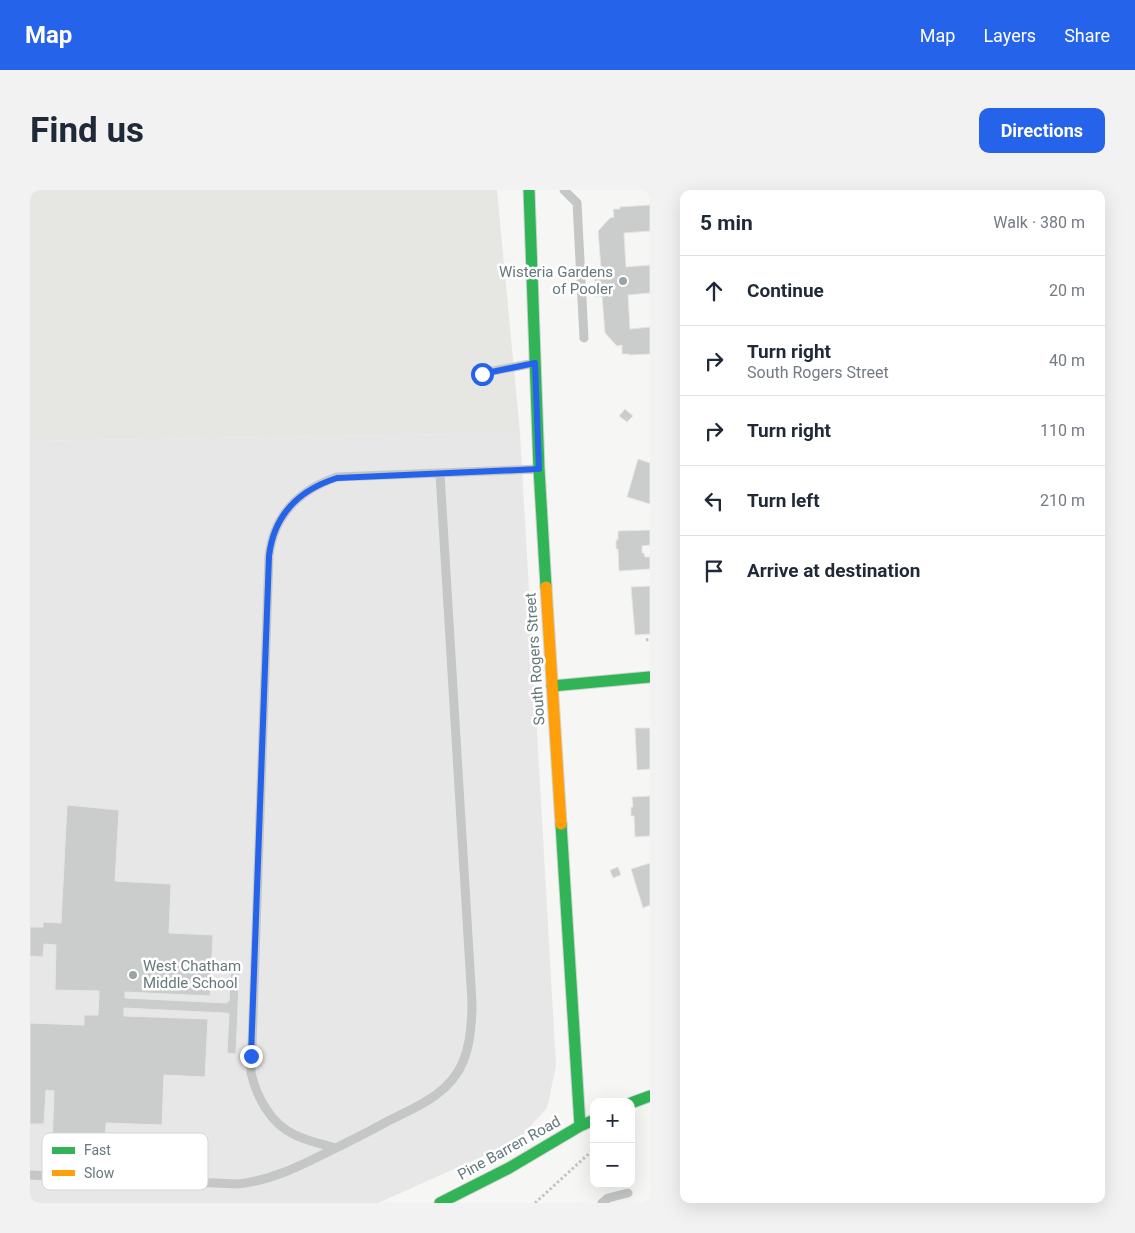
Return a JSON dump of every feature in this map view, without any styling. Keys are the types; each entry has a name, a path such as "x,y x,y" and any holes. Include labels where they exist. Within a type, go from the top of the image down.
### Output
{"street":[{"name":"South Rogers Street","path":"529,190 539,469 580,1126"},
{"path":"552,686 650,677"},
{"path":"635,1102 650,1096"},
{"name":"Pine Barren Road","path":"440,1203 509,1168 590,1122"}],"lane":[{"path":"564,190 577,204 584,338"},
{"path":"482,374 535,363"},
{"path":"336,1148 294,1135 280,1125 269,1114 260,1100 251,1073 270,541 280,518 289,507 313,487 326,481 348,476 539,469"},
{"path":"208,1183 238,1184 258,1182 336,1148 427,1102 441,1092 463,1063 471,1032 472,1002 440,474"},
{"path":"602,1203 608,1198 628,1193"}],"path":[{"path":"535,1203 590,1153"}],"shaded area":[{"path":"30,190 497,190 520,433 30,441"},
{"path":"520,433 556,1066 547,1108 517,1141 378,1203 30,1203 30,441"}],"building":[{"name":"Wisteria Gardens of Pooler","path":"650,205 650,231 624,233 626,267 650,265 650,293 628,295 630,329 650,327 650,354 622,354 622,345 617,346 605,333 602,296 596,297 594,269 601,268 598,231 610,218 614,217 613,209"},
{"path":"625,409 633,416 627,422 619,416"},
{"path":"638,459 650,463 650,504 627,497"},
{"path":"650,530 650,545 642,546 642,553 644,553 645,557 650,557 650,569 619,571 618,549 616,549 618,531"},
{"path":"650,586 650,634 635,635 631,587"},
{"path":"635,728 650,728 650,769 637,770"},
{"path":"650,796 650,836 635,837 634,816 631,816 631,807 633,807 632,797"},
{"name":"West Chatham Middle School","path":"67,805 119,810 115,881 171,884 169,933 213,935 210,996 125,992 125,998 227,1003 229,1001 231,960 240,961 236,1054 227,1053 229,1014 124,1008 124,1016 208,1019 205,1077 164,1075 162,1125 106,1123 106,1133 52,1133 54,1091 46,1090 44,1124 30,1124 30,1023 84,1025 84,1015 98,1015 99,991 55,990 56,945 44,944 43,957 30,956 30,927 43,927 43,922 61,923"},
{"path":"650,863 650,905 643,908 631,869"},
{"path":"618,867 621,875 613,878 610,870"}],"traffic: fast":[{"path":"529,190 539,469 546,587"},
{"path":"552,686 650,677"},
{"path":"561,824 580,1126"},
{"path":"635,1102 650,1096"},
{"path":"440,1203 509,1168 590,1122"}],"traffic: slow":[{"path":"546,587 561,824"}],"place":[{"name":"Wisteria Gardens of Pooler","path":"623,281"},
{"name":"West Chatham Middle School","path":"133,975"}],"route":[{"path":"251,1056 270,541 280,518 299,497 313,487 337,478 348,476 539,469 535,363 482,374"}]}
